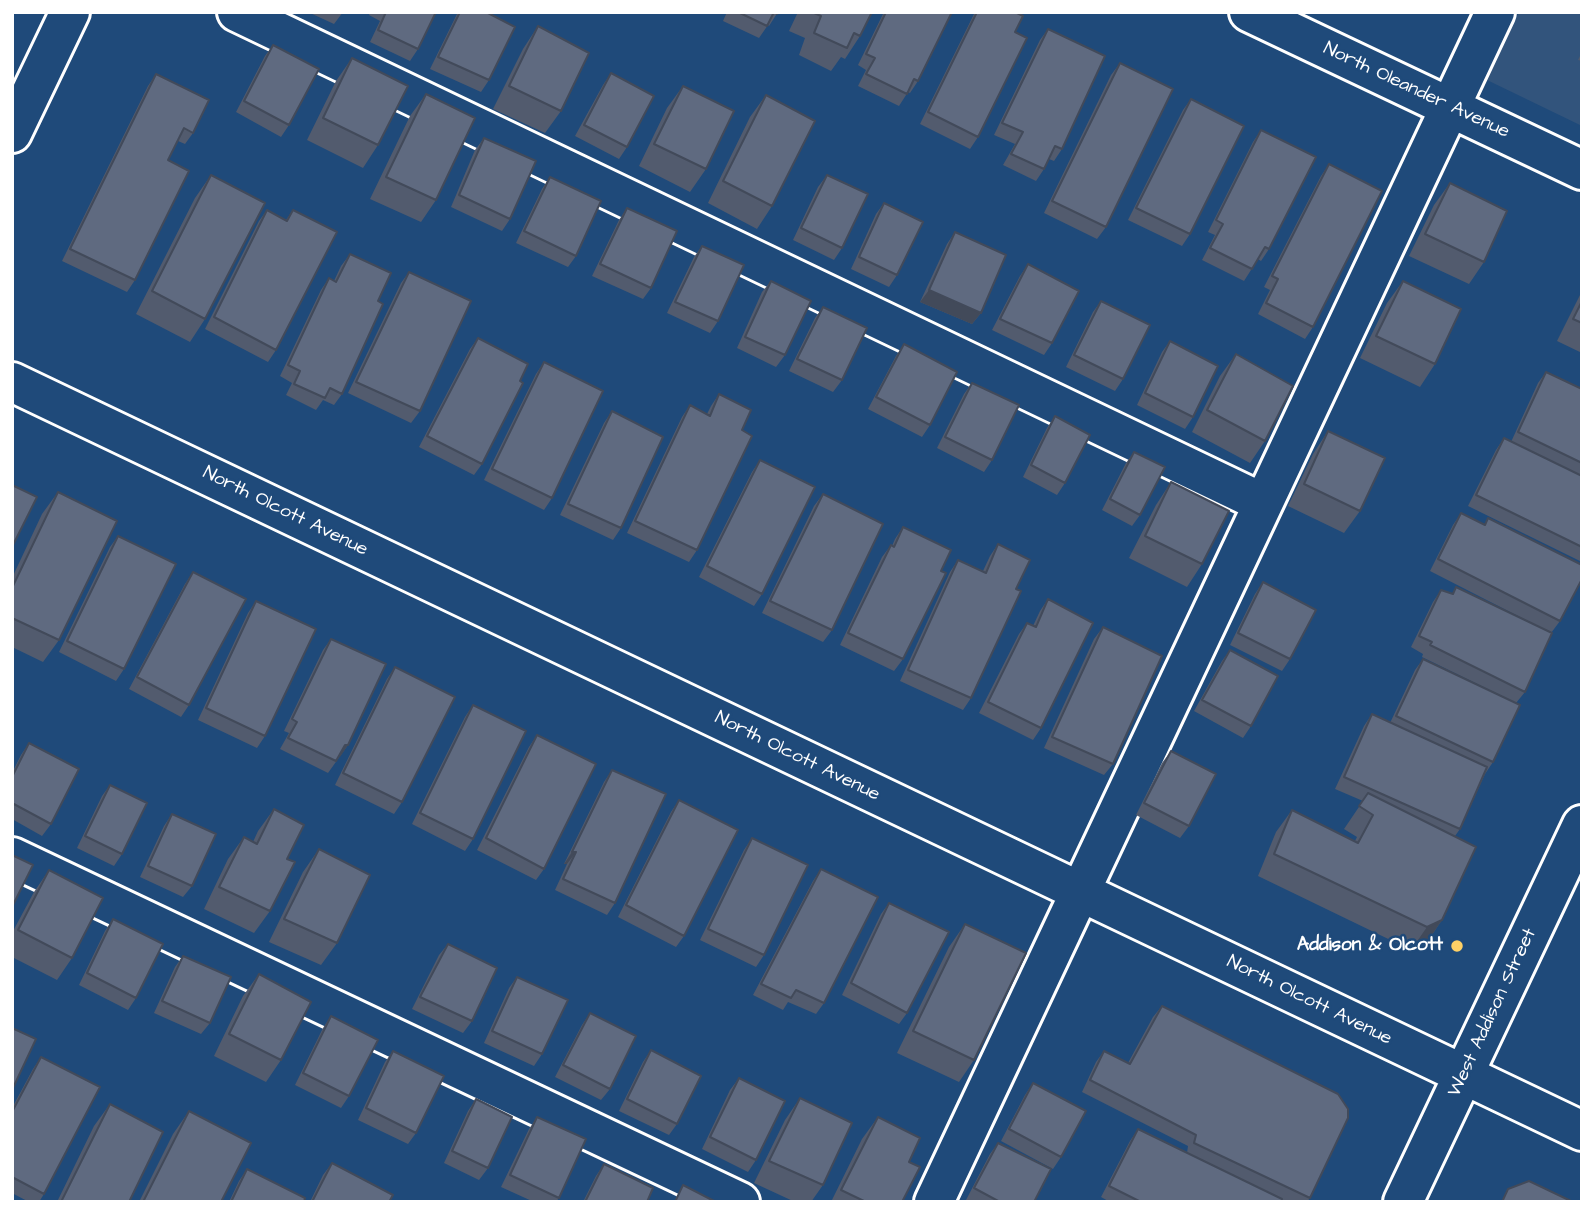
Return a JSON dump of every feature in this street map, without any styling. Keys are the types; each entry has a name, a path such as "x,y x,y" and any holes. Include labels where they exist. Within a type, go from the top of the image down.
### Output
{"street":[{"path":"12,133 70,12"},
{"path":"237,12 1264,503"},
{"name":"North Oleander Avenue","path":"1250,12 1582,170"},
{"path":"934,1202 1495,12"},
{"name":"North Olcott Avenue","path":"12,382 1582,1131"},
{"name":"West Addison Street","path":"1403,1202 1582,825"},
{"path":"12,857 740,1202"}],"shaded area":[{"path":"1519,12 1582,12 1582,126 1487,80"}],"building":[{"path":"386,12 436,12 418,49 378,30"},
{"path":"460,12 486,12 515,27 489,80 438,57"},
{"path":"738,12 774,12 767,26"},
{"path":"812,12 872,12 860,36 854,33 847,48 814,33 821,16"},
{"path":"886,12 952,12 918,81 914,79 907,94 866,74 875,58 866,54"},
{"path":"977,12 1015,12 1023,16 1015,32 1027,38 978,137 928,112"},
{"path":"538,26 589,53 561,111 509,86"},
{"path":"1048,29 1105,56 1062,149 1055,146 1044,169 1011,154 1023,132 1002,123"},
{"path":"273,45 319,69 289,125 244,101"},
{"path":"352,58 408,86 378,145 323,118"},
{"path":"1120,63 1173,89 1106,227 1052,201"},
{"path":"611,73 654,96 627,147 584,125"},
{"path":"156,74 209,100 193,133 184,128 168,160 189,171 135,280 70,249"},
{"path":"683,86 734,111 706,169 654,144"},
{"path":"426,94 475,118 436,200 386,177"},
{"path":"766,95 815,121 772,206 723,181"},
{"path":"1191,99 1244,126 1190,234 1136,208"},
{"path":"1261,130 1316,157 1269,249 1265,247 1252,269 1210,248 1223,224 1216,220"},
{"path":"484,138 536,161 510,219 459,195"},
{"path":"1329,164 1382,191 1313,327 1266,303 1278,279 1272,276"},
{"path":"211,175 265,203 205,319 152,291"},
{"path":"827,175 868,194 842,248 801,228"},
{"path":"550,177 601,201 576,256 524,231"},
{"path":"1450,183 1507,211 1484,262 1425,234"},
{"path":"884,203 923,222 897,275 859,257"},
{"path":"627,208 677,231 651,288 600,264"},
{"path":"267,210 287,221 293,210 337,232 276,350 214,317"},
{"path":"955,232 1006,255 981,313 929,290"},
{"path":"702,246 744,265 718,321 675,302"},
{"path":"350,254 391,273 378,301 383,304 342,394 330,388 325,398 294,384 300,371 288,365 329,278 336,282"},
{"path":"1028,264 1079,291 1052,343 1000,319"},
{"path":"409,272 471,301 420,411 356,382"},
{"path":"771,281 811,301 785,355 745,337"},
{"path":"1403,281 1461,309 1435,364 1376,336"},
{"path":"1101,301 1150,325 1123,379 1074,355"},
{"path":"1582,301 1582,323 1573,319"},
{"path":"823,307 867,328 842,380 797,359"},
{"path":"478,338 528,364 520,381 523,383 482,464 427,436"},
{"path":"1170,341 1218,366 1193,417 1145,393"},
{"path":"904,344 957,372 930,425 876,397"},
{"path":"1236,354 1293,386 1265,441 1207,410"},
{"path":"544,362 603,391 552,498 492,469"},
{"path":"1546,372 1582,389 1582,463 1518,432"},
{"path":"972,383 1019,405 992,460 945,437"},
{"path":"719,394 751,410 742,430 752,436 697,550 635,521 690,405 710,416"},
{"path":"612,411 663,437 621,528 568,504"},
{"path":"1055,416 1090,435 1065,483 1031,465"},
{"path":"1328,431 1385,458 1360,511 1304,484"},
{"path":"1504,438 1582,476 1582,547 1476,495"},
{"path":"1134,452 1165,467 1140,515 1110,499"},
{"path":"760,460 815,487 762,594 707,566"},
{"path":"1171,482 1229,511 1202,564 1145,536"},
{"path":"12,485 37,497 12,547"},
{"path":"58,492 117,521 59,640 12,618 12,588"},
{"path":"823,494 883,524 832,630 770,601"},
{"path":"1461,513 1485,525 1488,518 1582,565 1582,579 1560,621 1438,559"},
{"path":"903,527 951,550 941,571 946,573 903,659 848,633 891,545 894,547"},
{"path":"118,536 176,564 124,669 67,641"},
{"path":"998,544 1030,560 1016,589 1021,591 971,698 908,670 958,560 986,573"},
{"path":"193,572 246,599 189,705 137,677"},
{"path":"1263,582 1316,610 1290,659 1238,633"},
{"path":"1456,587 1552,633 1525,692 1430,645 1432,642 1419,636 1441,590 1453,594"},
{"path":"1048,599 1093,623 1041,728 988,702 1027,623 1036,627"},
{"path":"256,601 316,629 265,736 206,708"},
{"path":"1103,627 1162,656 1113,764 1052,737"},
{"path":"331,639 386,664 348,745 345,745 336,761 288,738 297,722 292,719"},
{"path":"1230,650 1278,676 1251,726 1202,700"},
{"path":"1423,659 1520,705 1493,762 1396,716"},
{"path":"395,667 455,697 402,802 343,773"},
{"path":"473,705 526,731 473,839 420,813"},
{"path":"1372,714 1487,767 1460,829 1344,777"},
{"path":"537,735 596,764 544,869 486,838"},
{"path":"29,743 79,769 51,824 12,803 12,777"},
{"path":"1171,751 1216,774 1189,826 1144,803"},
{"path":"612,770 666,794 615,903 563,879 576,852 572,852"},
{"path":"110,785 147,803 122,854 85,836"},
{"path":"1368,793 1476,847 1442,920 1427,927 1274,854 1292,810 1358,843 1373,815 1359,806"},
{"path":"679,800 738,830 684,936 626,905"},
{"path":"274,809 304,825 287,859 295,862 270,911 219,887 244,837 257,844"},
{"path":"172,814 216,834 192,886 148,866"},
{"path":"752,838 808,865 764,955 708,929"},
{"path":"319,849 370,875 337,943 284,919"},
{"path":"12,855 33,865 12,907"},
{"path":"821,869 878,897 824,1003 796,990 791,998 761,984"},
{"path":"49,870 103,898 72,958 18,930"},
{"path":"889,903 949,932 907,1013 851,983"},
{"path":"113,919 163,944 136,998 87,973"},
{"path":"965,924 1026,953 974,1060 913,1031"},
{"path":"448,944 497,968 472,1021 420,997"},
{"path":"183,956 231,977 210,1023 162,1001"},
{"path":"259,974 311,1002 281,1060 229,1034"},
{"path":"517,977 568,1000 542,1054 492,1031"},
{"path":"1162,1006 1338,1094 1348,1109 1348,1118 1310,1198 1194,1143 1196,1135 1090,1080 1104,1051 1130,1064"},
{"path":"590,1013 636,1036 610,1089 563,1065"},
{"path":"331,1016 378,1040 349,1096 303,1073"},
{"path":"12,1028 36,1039 12,1090"},
{"path":"651,1050 701,1076 677,1124 627,1099"},
{"path":"393,1051 444,1076 416,1133 366,1108"},
{"path":"41,1057 100,1087 44,1194 12,1177 12,1112"},
{"path":"739,1078 785,1101 756,1160 710,1137"},
{"path":"1033,1083 1086,1111 1061,1157 1009,1129"},
{"path":"800,1098 852,1123 823,1185 769,1161"},
{"path":"476,1099 512,1117 488,1168 452,1151"},
{"path":"110,1104 163,1132 129,1202 65,1202 62,1200"},
{"path":"189,1111 251,1143 221,1202 143,1202"},
{"path":"537,1117 586,1139 559,1198 510,1175"},
{"path":"878,1117 920,1138 909,1162 920,1167 902,1202 866,1202 841,1190"},
{"path":"1138,1129 1282,1199 1281,1202 1141,1202 1109,1186"},
{"path":"998,1143 1051,1169 1034,1202 1000,1202 974,1188"},
{"path":"332,1163 393,1195 389,1202 312,1202"},
{"path":"604,1164 653,1188 647,1202 585,1202"},
{"path":"247,1169 305,1198 304,1202 231,1202"},
{"path":"1529,1181 1573,1202 1502,1202 1508,1189"},
{"path":"683,1185 716,1202 675,1202"}],"place":[{"name":"Addison & Olcott","path":"1457,946"}]}
